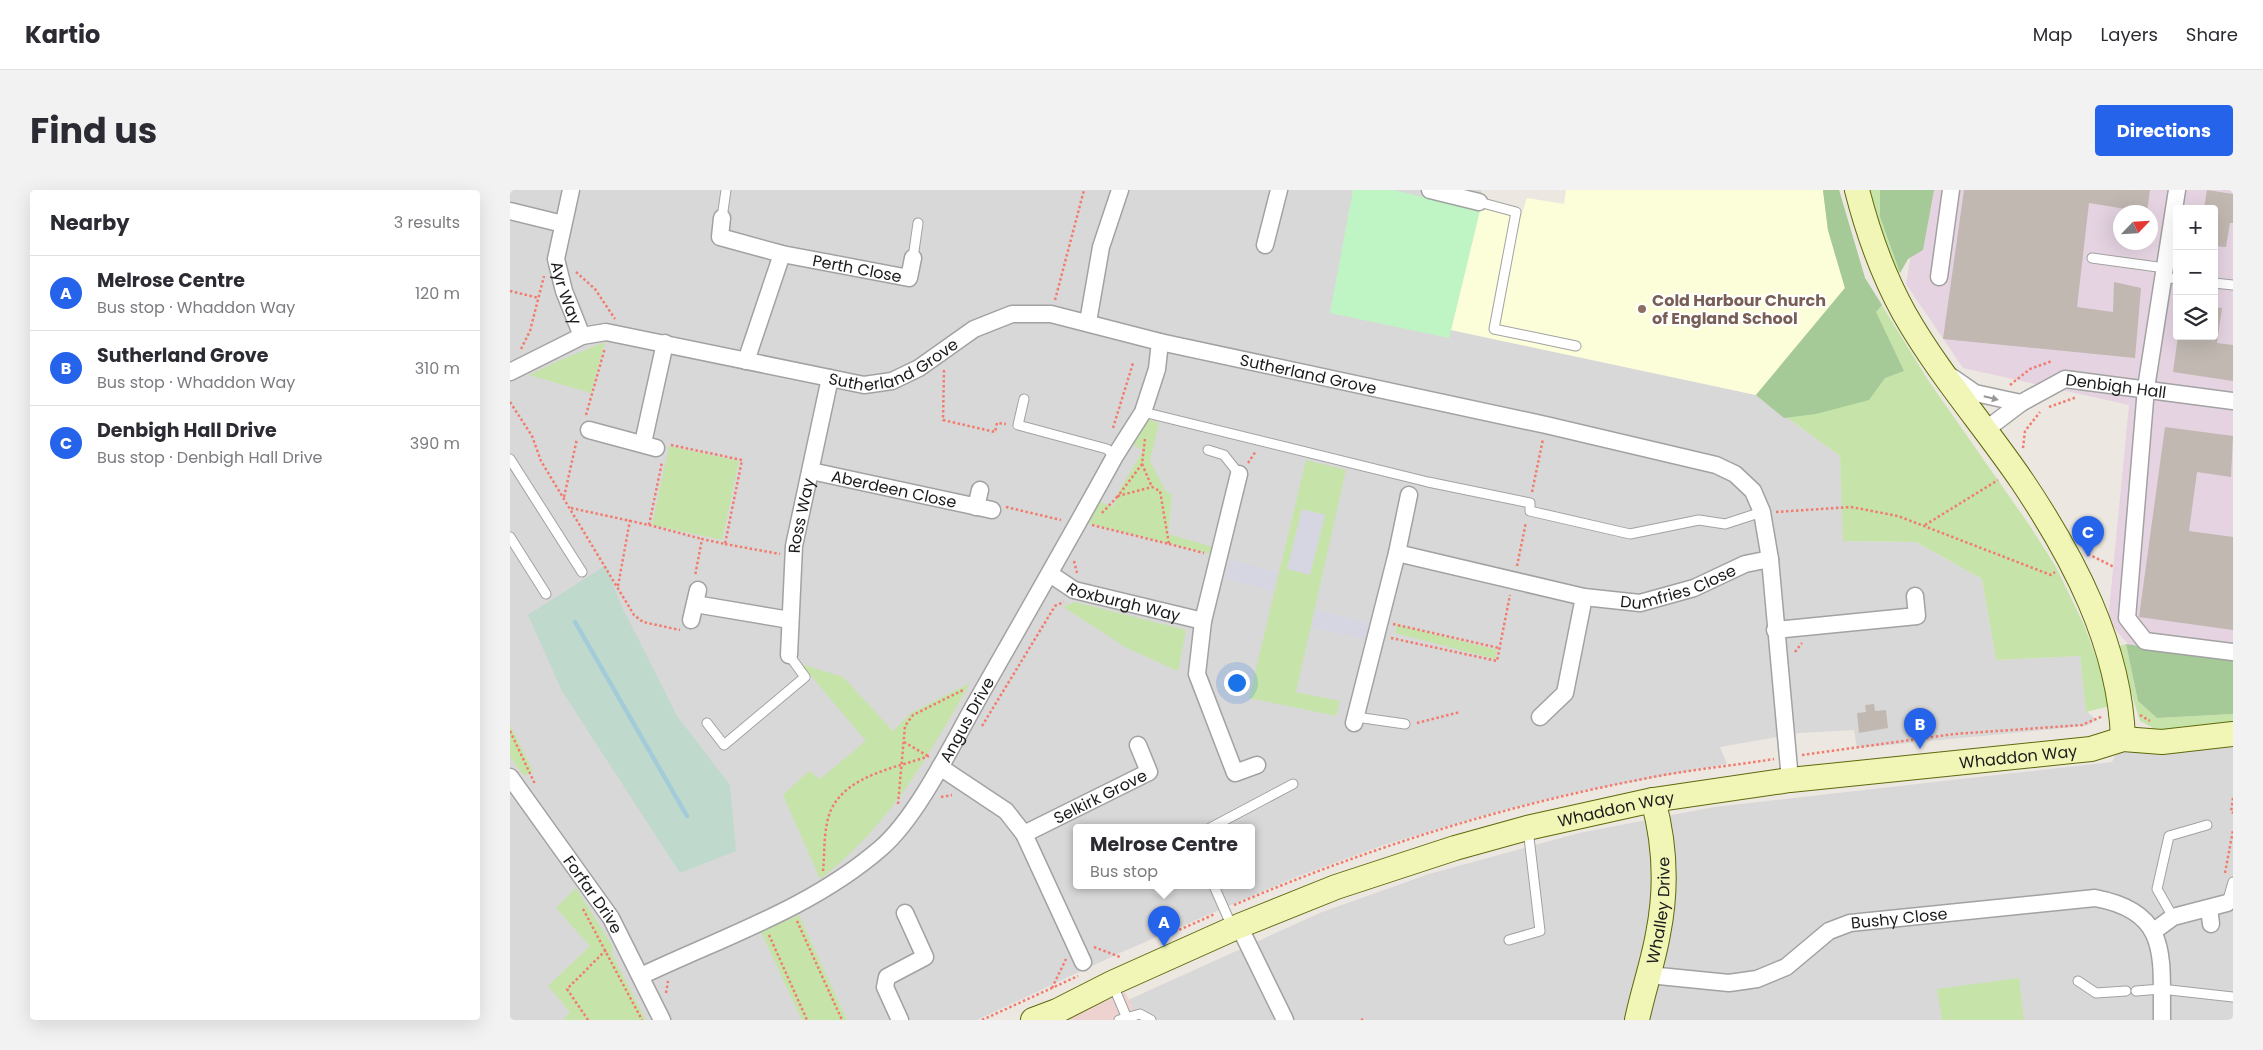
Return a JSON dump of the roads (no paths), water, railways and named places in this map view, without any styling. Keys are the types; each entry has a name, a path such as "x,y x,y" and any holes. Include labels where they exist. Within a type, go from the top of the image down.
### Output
{"street":[{"name":"Ayr Way","path":"571,190 556,259 564,291 582,336"},
{"path":"1088,322 1101,247 1120,190"},
{"path":"1266,245 1279,190"},
{"path":"1430,190 1462,194 1479,202"},
{"path":"1857,190 1864,219 1884,272 1905,315 1936,365 1984,431 2019,460 2050,526 2081,556 2081,583 2104,639 2121,706 2123,738"},
{"path":"1939,277 1951,190"},
{"path":"2177,190 2168,275 2146,388 2127,618 2145,641 2233,652"},
{"path":"510,211 563,224"},
{"name":"Perth Close","path":"722,218 720,237 782,254 908,278 913,258"},
{"path":"746,361 782,254"},
{"name":"Sutherland Grove","path":"510,372 582,336 606,332 864,385 892,381 919,368 974,329 1012,314 1051,314 1160,342 1546,425 1716,465 1735,474 1771,509 1770,559 1790,780"},
{"name":"Angus Drive","path":"642,976 791,908 842,879 883,847 910,813 934,762 1050,574 1078,523 1111,452 1143,412 1157,369 1160,342"},
{"path":"584,428 657,449 664,343"},
{"path":"1936,365 1974,393 2020,403"},
{"name":"Ross Way","path":"789,656 794,557 830,378"},
{"name":"Denbigh Hall","path":"1984,431 2020,403 2065,379 2146,388 2233,401"},
{"name":"Aberdeen Close","path":"811,471 984,509 980,490"},
{"name":"Roxburgh Way","path":"1239,474 1203,621 1197,674 1202,691 1236,773 1257,765"},
{"path":"1355,720 1397,554 1409,495"},
{"name":"Dumfries Close","path":"1397,554 1584,597 1640,603 1694,588 1746,564 1770,559"},
{"name":"Roxburgh Way","path":"1050,574 1074,590 1203,621"},
{"path":"1775,630 1917,616 1916,596"},
{"path":"1540,717 1566,692 1584,597"},
{"path":"692,606 790,620"},
{"name":"Whaddon Way","path":"1033,1020 1057,1012 1112,983 1236,928 1336,887 1455,848 1527,828 1654,800 1790,780 2092,749 2123,738 2162,742 2233,734"},
{"name":"Selkirk Grove","path":"1024,834 1149,772 1138,745"},
{"path":"934,762 1006,811 1024,834 1077,967"},
{"name":"Forfar Drive","path":"510,777 611,918 642,976 662,1020"},
{"name":"Whalley Drive","path":"1637,1020 1659,932 1664,867 1662,832 1654,800"},
{"name":"Bushy Close","path":"1649,975 1729,983 1757,979 1786,967 1829,931 1850,923 2095,898 2117,902 2137,912 2154,931"},
{"path":"2162,1020 2158,941 2154,931 2173,917 2227,903"},
{"path":"2209,908 2211,924"},
{"path":"900,1020 885,987 887,977 925,958 905,913"},
{"path":"1236,928 1285,1020"}],"lane":[{"name":"Perth Close","path":"722,218 726,190"},
{"path":"1479,202 1516,212 1494,329 1576,346"},
{"name":"Perth Close","path":"913,258 918,223"},
{"path":"2092,258 2168,275"},
{"path":"2218,283 2233,285"},
{"path":"1024,399 1018,425 1111,452"},
{"path":"1143,412 1428,482 1530,503 1530,511 1630,534 1699,520 1725,524 1771,509"},
{"path":"1208,450 1224,455 1239,474"},
{"path":"510,459 582,572"},
{"path":"510,537 546,594"},
{"path":"708,724 724,745 805,677 789,656"},
{"path":"1355,720 1405,724"},
{"path":"1218,824 1293,784"},
{"path":"2173,917 2157,889 2169,836 2207,825"},
{"path":"1510,940 1540,931 1531,842 1527,828"},
{"path":"2227,903 2233,882"},
{"path":"1216,889 1236,928"},
{"path":"2078,981 2096,993 2126,991"},
{"path":"1112,983 1123,1018 1140,1014 1151,1020"},
{"path":"2136,990 2161,989 2233,997"}],"waterway":[{"path":"575,622 687,816"}],"place":[{"name":"Cold Harbour Church of England School","path":"1642,309"},
{"name":"Denbigh Hall Drive","path":"2088,557"},
{"name":"Sutherland Grove","path":"1920,749"},
{"name":"Melrose Centre","path":"1164,947"}]}
